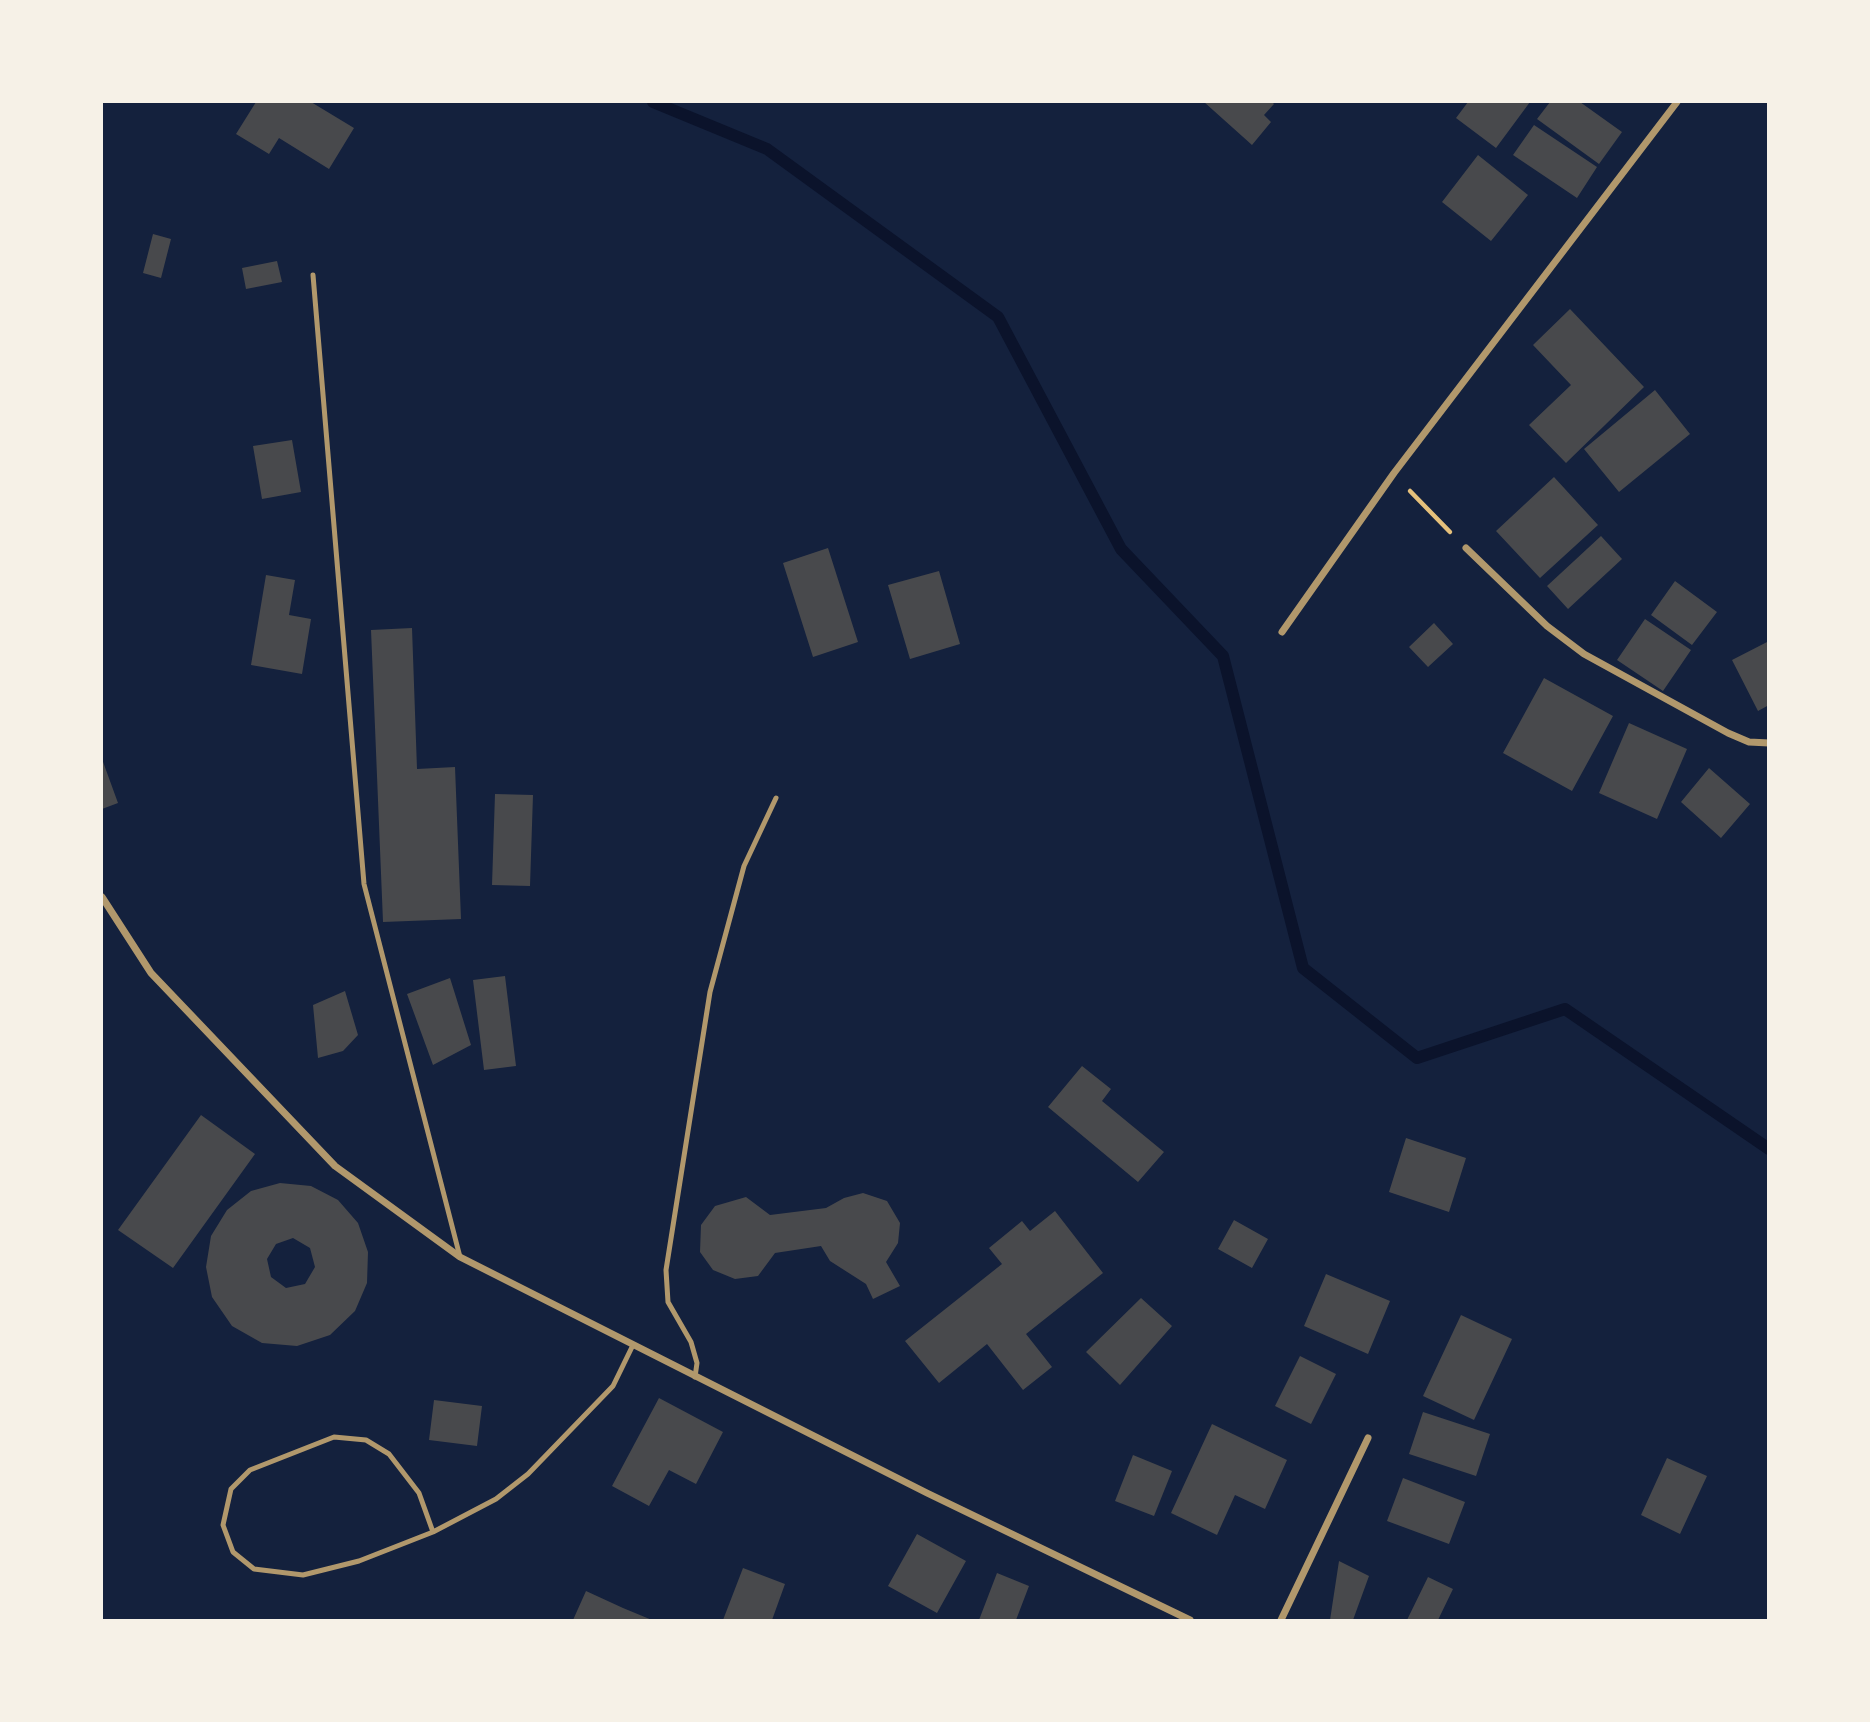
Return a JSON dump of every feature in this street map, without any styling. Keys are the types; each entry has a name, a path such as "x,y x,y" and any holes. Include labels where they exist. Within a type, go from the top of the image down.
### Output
{"street":[{"path":"1282,632 1394,473 1677,102"},
{"path":"1466,548 1547,626 1584,654 1728,733 1749,742 1769,743"},
{"path":"102,897 151,973 335,1166 460,1257 695,1378 1190,1620"},
{"path":"1281,1620 1368,1438"}],"lane":[{"path":"313,275 363,884 460,1257"},
{"path":"695,1378 697,1363 691,1342 668,1302 666,1270 710,992 744,866 776,797"},
{"path":"433,1532 419,1493 389,1454 366,1440 334,1437 250,1470 231,1489 223,1525 233,1552 254,1569 303,1575 359,1561 433,1532 496,1499 528,1474 613,1386 634,1345"}],"path":[{"path":"1394,473 1466,548"}],"building":[{"path":"256,102 311,102 354,128 329,169 279,138 269,154 236,134"},
{"path":"1204,102 1274,104 1264,115 1271,122 1252,145"},
{"path":"1468,102 1530,102 1496,148 1456,118"},
{"path":"1550,102 1580,102 1622,132 1599,164 1537,119"},
{"path":"1534,125 1597,167 1577,198 1513,155"},
{"path":"1478,155 1528,195 1491,241 1442,202"},
{"path":"153,234 171,239 161,278 143,273"},
{"path":"277,261 282,282 246,289 242,268"},
{"path":"1570,309 1644,387 1566,463 1529,425 1571,385 1533,345"},
{"path":"1655,390 1690,434 1619,492 1584,449"},
{"path":"292,440 301,492 262,499 253,446"},
{"path":"1554,477 1598,525 1540,578 1496,531"},
{"path":"1601,536 1622,559 1568,609 1547,586"},
{"path":"828,548 858,642 813,657 783,563"},
{"path":"939,571 960,644 910,659 888,585"},
{"path":"266,575 295,580 289,615 311,619 302,674 251,665"},
{"path":"1675,581 1717,612 1692,645 1651,615"},
{"path":"1645,619 1691,650 1663,691 1617,660"},
{"path":"1434,623 1453,644 1428,667 1409,647"},
{"path":"412,628 417,769 455,767 461,919 383,922 371,630"},
{"path":"1769,641 1769,705 1758,711 1732,660"},
{"path":"1544,678 1613,716 1572,791 1503,753"},
{"path":"1629,723 1687,749 1657,819 1599,793"},
{"path":"102,759 118,803 102,809"},
{"path":"1709,768 1750,804 1721,838 1681,802"},
{"path":"495,794 533,795 530,886 492,885"},
{"path":"505,976 516,1066 484,1070 473,980"},
{"path":"450,978 471,1045 433,1065 407,994"},
{"path":"345,991 358,1035 343,1051 318,1058 313,1005"},
{"path":"1082,1066 1111,1089 1102,1101 1164,1152 1138,1182 1048,1107"},
{"path":"201,1115 255,1154 173,1268 118,1230"},
{"path":"1406,1138 1466,1158 1449,1212 1389,1192"},
{"path":"280,1183 311,1186 338,1200 358,1223 368,1252 367,1283 355,1311 330,1335 297,1346 262,1343 232,1326 212,1297 206,1267 211,1236 227,1210 251,1191","holes":["293,1238 310,1248 315,1267 305,1284 286,1288 271,1277 267,1259 276,1244"]},
{"path":"863,1193 887,1201 900,1223 898,1243 886,1262 900,1286 873,1299 866,1284 830,1261 821,1246 775,1253 758,1276 735,1279 713,1270 700,1252 701,1225 715,1206 746,1197 770,1215 826,1208 844,1198"},
{"path":"1055,1211 1103,1273 1026,1334 1052,1367 1023,1390 987,1344 939,1383 905,1341 1002,1264 989,1248 1022,1221 1030,1231"},
{"path":"1234,1220 1268,1239 1252,1268 1218,1249"},
{"path":"1326,1274 1390,1301 1368,1354 1304,1326"},
{"path":"1141,1298 1172,1326 1120,1385 1086,1352"},
{"path":"1461,1315 1512,1339 1474,1420 1423,1396"},
{"path":"1300,1356 1336,1374 1311,1424 1275,1406"},
{"path":"659,1398 723,1432 696,1484 669,1470 649,1506 612,1486"},
{"path":"434,1400 482,1406 477,1446 429,1440"},
{"path":"1423,1412 1490,1434 1476,1476 1409,1454"},
{"path":"1212,1424 1287,1460 1265,1509 1235,1495 1217,1535 1171,1513"},
{"path":"1133,1455 1172,1471 1154,1516 1115,1501"},
{"path":"1667,1458 1707,1476 1680,1534 1641,1515"},
{"path":"1403,1478 1465,1502 1449,1544 1387,1521"},
{"path":"917,1534 966,1561 937,1613 888,1586"},
{"path":"1339,1561 1369,1576 1353,1620 1330,1620"},
{"path":"743,1568 785,1584 772,1620 723,1620"},
{"path":"997,1573 1029,1586 1016,1620 979,1620"},
{"path":"1428,1577 1453,1589 1438,1620 1407,1620"},
{"path":"586,1591 623,1608 652,1620 573,1620"}],"waterway":[{"path":"653,102 767,149 998,317 1121,549 1223,656 1303,968 1417,1058 1565,1009 1769,1149"}]}
